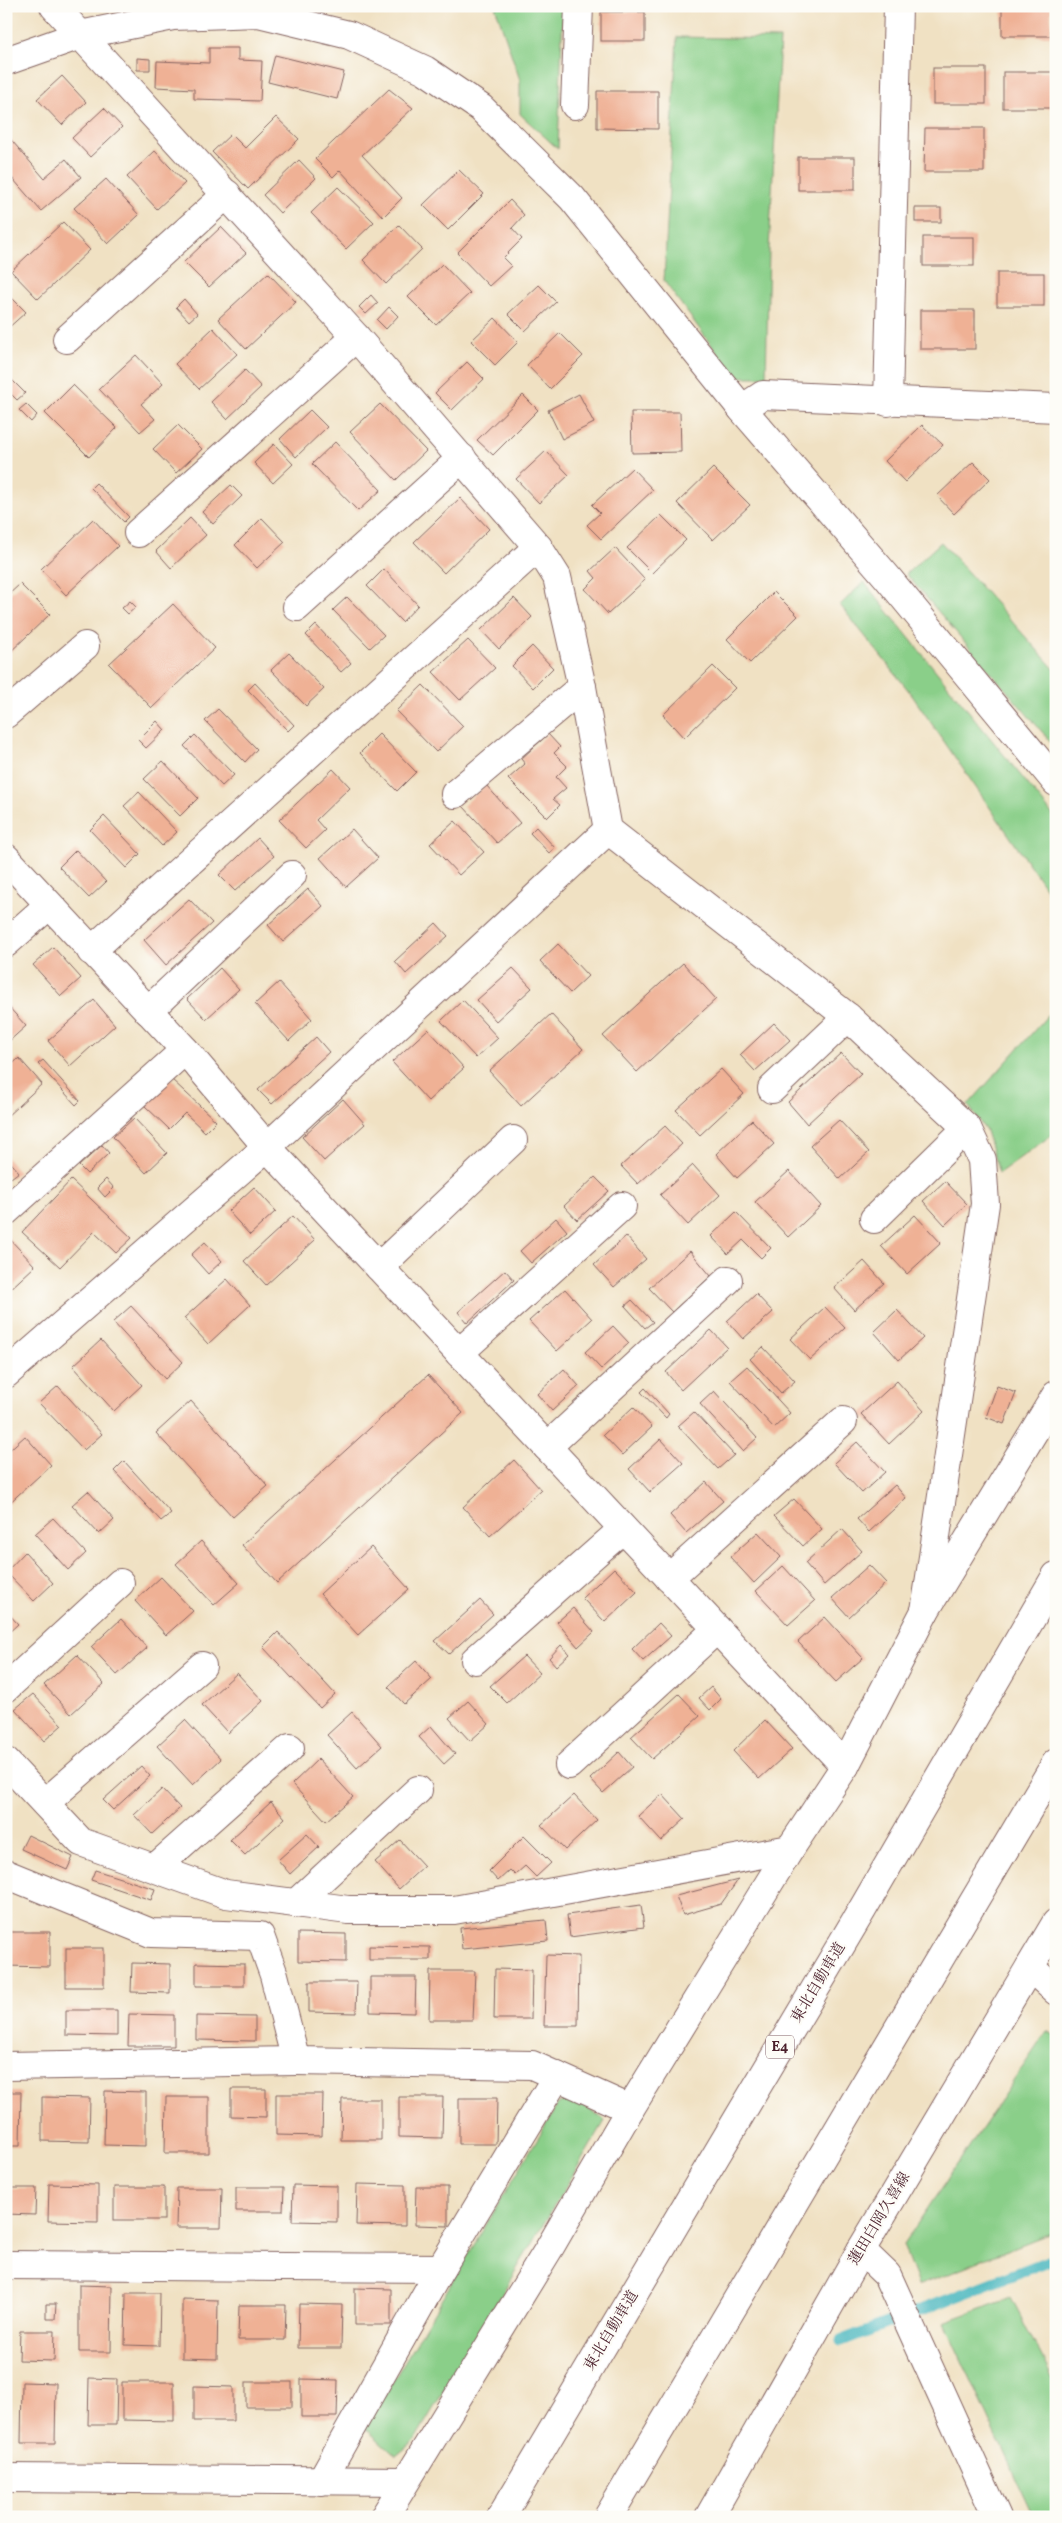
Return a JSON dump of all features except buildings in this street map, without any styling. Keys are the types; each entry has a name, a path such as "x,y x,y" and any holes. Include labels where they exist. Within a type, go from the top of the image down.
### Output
{"main road":[{"path":"54,6 356,337 538,547 557,577 582,687 608,830 848,1017 967,1128 982,1160 985,1204 925,1611"},
{"path":"575,105 579,6"},
{"path":"888,402 898,6"},
{"path":"6,61 80,35 176,11 258,13 350,35 425,70 481,108 572,198 742,409 887,577 1056,782"},
{"path":"67,338 227,194"},
{"path":"138,534 356,337"},
{"path":"742,409 763,395 1056,408"},
{"path":"297,607 462,458"},
{"path":"92,952 538,547"},
{"path":"6,714 85,646"},
{"path":"456,794 582,687"},
{"path":"6,1374 267,1147 608,830"},
{"path":"6,858 185,1050 267,1147 845,1766"},
{"path":"148,1012 292,875"},
{"path":"6,943 48,904"},
{"path":"772,1089 848,1017"},
{"path":"6,1211 185,1050"},
{"path":"874,1219 967,1128"},
{"path":"379,1267 513,1140"},
{"path":"459,1353 622,1206"},
{"path":"547,1447 728,1280"},
{"path":"384,2517 550,2246 630,2109 790,1849 845,1766 925,1611 1056,1395"},
{"path":"669,1578 843,1421"},
{"path":"474,1660 623,1529"},
{"name":"東北自動車道","path":"501,2517 862,1910 1056,1576"},
{"path":"6,1688 120,1583"},
{"path":"569,1765 717,1629"},
{"path":"45,1803 202,1666"},
{"path":"155,1868 290,1748"},
{"path":"6,1762 81,1842 226,1894 348,1910 454,1910 790,1849"},
{"path":"608,2517 1056,1763"},
{"path":"296,1903 418,1790"},
{"path":"6,1874 151,1933 260,1936 274,1975 296,2061"},
{"name":"蓮田白岡久喜線","path":"709,2517 861,2250 1056,1923"},
{"path":"1030,1967 1056,1990"},
{"path":"6,2066 296,2061 532,2065 630,2109"},
{"path":"321,2481 441,2268 557,2076"},
{"path":"861,2250 887,2275 997,2517"},
{"path":"6,2265 441,2268"},
{"path":"6,2478 405,2481"}],"green space":[{"path":"495,6 563,6 558,149 520,114 520,80"},
{"path":"677,37 780,39 769,249 766,377 735,377 664,281"},
{"path":"941,542 1056,671 1056,748 906,574"},
{"path":"864,582 1056,819 1056,903 909,691 840,605"},
{"path":"1056,1006 1056,1132 999,1173 986,1131 968,1105"},
{"path":"1047,2031 1056,2036 1056,2231 918,2285 903,2245"},
{"path":"572,2097 605,2121 414,2441 396,2456 365,2428 558,2104"},
{"path":"1011,2298 1056,2385 1056,2517 1034,2517 944,2322"}],"waterway":[{"path":"841,2341 1056,2258"}]}
